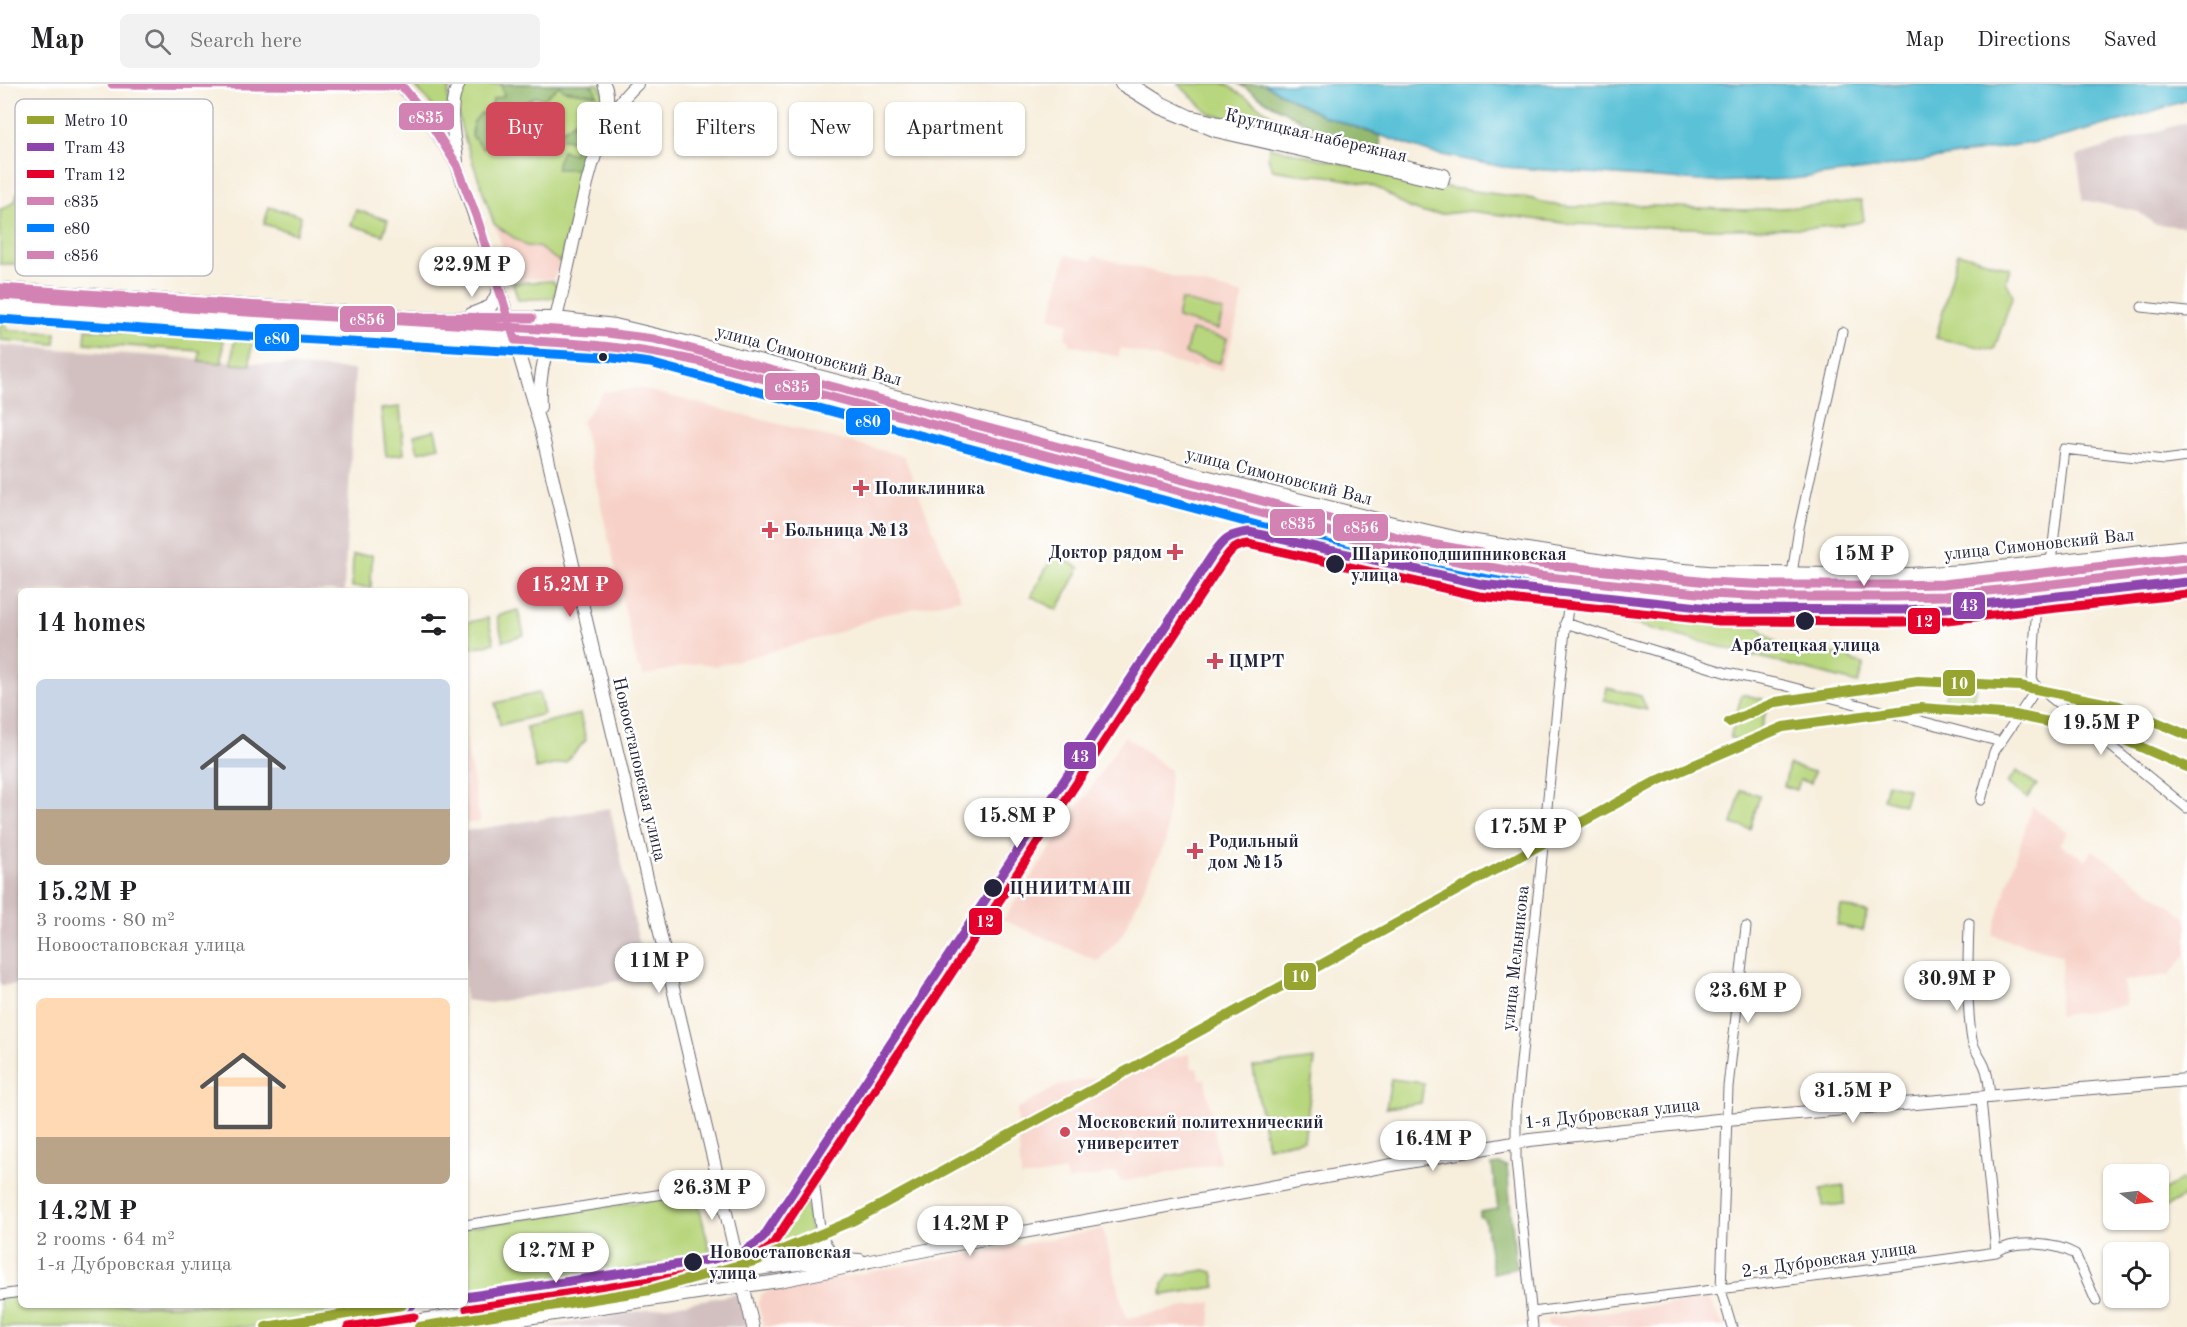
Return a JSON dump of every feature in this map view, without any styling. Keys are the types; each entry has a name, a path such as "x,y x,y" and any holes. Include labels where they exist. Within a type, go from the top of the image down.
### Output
{"main road":[{"path":"457,165 452,110 459,84"},
{"path":"604,84 608,102"},
{"path":"621,102 637,84"},
{"name":"Крутицкая набережная","path":"1121,84 1160,108 1216,131 1443,179 1189,116 1162,103 1132,84"},
{"path":"401,85 424,113 457,165"},
{"name":"Новоостаповская улица","path":"541,429 540,377 595,156"},
{"name":"Новоостаповская улица","path":"457,165 478,221 541,429 753,1327"},
{"name":"улица Симоновский Вал","path":"0,288 419,317 556,318 615,325 716,349 1114,454 1463,539 1636,566 1708,572 1891,575 1964,571 2187,546"},
{"path":"459,317 483,311 491,306 499,290"},
{"name":"улица Симоновский Вал","path":"0,307 611,345 652,351 1402,551 1573,581 1707,594 1826,597 1944,596 2187,569"},
{"name":"1-я Дубровская улица","path":"743,1286 1515,1142 1727,1119 2187,1080"},
{"name":"1-я Дубровская улица","path":"739,1271 841,1259 870,1261"},
{"path":"377,1327 739,1271"},
{"path":"466,1327 743,1286"}],"street":[{"path":"112,84 401,85"},
{"path":"2142,307 2187,312"},
{"path":"611,345 604,341 601,334 605,327 615,325"},
{"path":"1792,574 1799,528 1842,332"},
{"path":"2051,562 2064,449 2164,460 2187,457"},
{"path":"1108,473 1101,468 1100,461 1104,455 1114,454"},
{"path":"1240,485 1247,491 1248,499 1243,505 1235,505 1243,532"},
{"path":"736,1257 759,1246 795,1194 814,1180 1243,532 1267,515"},
{"path":"1459,562 1467,561 1473,554 1472,547 1463,539"},
{"name":"улица Мельникова","path":"1533,1327 1515,1142 1516,1112 1565,623 1575,557"},
{"path":"1826,575 1835,579 1838,586 1835,594 1826,597"},
{"path":"1891,575 1881,579 1877,587 1881,594 1892,597"},
{"path":"1981,800 1994,752 2031,697 2038,587"},
{"path":"1565,623 1727,673 1783,685 2001,742"},
{"path":"2033,683 2187,808"},
{"path":"1969,923 1968,963 1972,1039 1989,1080 1985,1098 1996,1252"},
{"path":"1732,1327 1721,1290 1728,1087 1746,927"},
{"path":"468,1225 701,1188 718,1180"},
{"path":"814,1180 821,1236 831,1251 841,1259"},
{"path":"808,1263 821,1236"},
{"name":"2-я Дубровская улица","path":"1532,1312 1721,1290 1996,1252 2005,1246 2019,1244 2067,1250 2075,1254 2096,1301"},
{"path":"0,1295 18,1292"}],"shaded area":[{"path":"2187,122 2187,227 2154,224 2139,212 2083,200 2077,156"},
{"path":"494,224 526,246 538,247 560,262 557,273 552,279 514,278"},
{"path":"1066,255 1092,261 1094,256 1244,295 1223,371 1197,364 1195,368 1121,348 1118,357 1069,344 1070,340 1065,339 1069,323 1050,318"},
{"path":"0,345 355,370 344,588 18,588 18,985 0,985"},
{"name":"Больница №13","path":"638,388 904,456 961,599 882,615 825,637 716,666 698,663 643,676 641,668 638,668 582,422 603,392"},
{"path":"1125,736 1170,770 1166,841 1121,937 1098,961 1003,920"},
{"path":"468,750 480,822 468,824"},
{"path":"2032,806 2068,832 2059,844 2086,860 2093,850 2187,918 2187,954 2169,975 2123,981 2126,1005 2058,1016 2062,956 1992,935"},
{"path":"610,808 646,976 490,1003 468,1000 468,831"},
{"path":"1189,1054 1192,1068 1197,1068 1200,1080 1205,1079 1220,1163 1120,1182 1117,1172 1067,1181 1065,1171 1021,1177 1017,1109 1062,1084 1103,1077 1137,1064 1139,1068 1157,1061"},
{"path":"1103,1229 1126,1318 1212,1302 1210,1327 763,1327 758,1303 761,1295 768,1291"},
{"path":"738,1294 746,1327 548,1327"},
{"path":"1709,1299 1724,1327 1548,1327 1547,1319"}],"green space":[{"path":"413,84 451,84 448,95 449,119 443,121"},
{"path":"468,84 599,84 604,94 602,102 577,102 577,156 588,156 560,262 538,247 526,246 494,224 462,131 457,109 462,89"},
{"path":"501,84 589,84 594,87 597,95 564,90 559,86 544,99 536,96 526,102 492,102 493,99 504,96"},
{"path":"1178,84 1226,84 1295,133 1210,114"},
{"path":"1239,84 1264,84 1323,116 1380,136 1381,150 1375,152 1335,139"},
{"path":"481,113 486,115 486,147 483,149 472,136 473,123"},
{"path":"576,120 574,127 577,128 577,156 583,156 579,169 557,169 560,156 565,156 565,152 574,154 576,147 565,139 565,128"},
{"path":"1269,147 1451,188 1534,199 1560,206 1579,207 1606,204 1745,210 1816,206 1861,200 1864,220 1857,223 1813,228 1718,229 1572,224 1470,211 1444,214 1424,213 1407,207 1382,190 1367,184 1328,176 1273,170 1268,158"},
{"path":"15,201 15,264 0,264 0,209"},
{"path":"269,207 301,216 296,234 264,224"},
{"path":"356,210 388,220 383,235 351,225"},
{"path":"1958,253 2010,268 2006,281 2013,295 1994,350 1936,338"},
{"path":"553,281 557,287 554,298 518,300 513,283"},
{"path":"1181,300 1223,311 1218,329 1177,318"},
{"path":"0,322 7,323 7,330 56,333 55,344 0,340"},
{"path":"86,329 223,339 222,363 199,361 200,351 85,343"},
{"path":"1191,330 1227,339 1220,363 1185,354"},
{"path":"234,340 252,341 250,365 232,364"},
{"path":"400,407 404,454 386,456 381,409"},
{"path":"435,430 439,447 418,452 414,435"},
{"path":"1054,554 1080,568 1057,610 1031,596"},
{"path":"353,555 372,555 371,587 352,587"},
{"path":"1578,602 1742,620 1758,627 1772,639 1791,649 1846,654 1854,662 1864,664 1858,683 1576,609"},
{"path":"518,610 524,635 503,641 497,616"},
{"path":"488,618 494,643 471,648 468,622"},
{"path":"1953,673 1978,681 1970,708 1944,700"},
{"path":"1607,688 1641,696 1647,710 1604,700"},
{"path":"539,693 544,714 500,725 495,703"},
{"path":"1742,694 1769,701 1756,745 1730,738"},
{"path":"580,714 586,740 566,762 536,769 526,727"},
{"path":"1789,765 1814,772 1811,783 1800,780 1797,790 1784,786"},
{"path":"2017,771 2037,785 2027,798 2007,783"},
{"path":"1887,783 1908,789 1904,805 1883,799"},
{"path":"1741,790 1760,795 1750,829 1732,824"},
{"path":"1841,906 1867,912 1863,931 1837,925"},
{"path":"1315,1059 1304,1140 1267,1147 1253,1067"},
{"path":"1391,1079 1424,1083 1421,1103 1386,1108"},
{"path":"1492,1165 1507,1166 1516,1268 1493,1273 1485,1220 1480,1216 1480,1212 1498,1209"},
{"path":"2181,1179 2187,1188 2187,1194 2169,1205 2169,1187"},
{"path":"1844,1186 1845,1204 1823,1206 1821,1189"},
{"path":"696,1193 711,1256 468,1295 468,1228"},
{"path":"805,1195 812,1241 810,1250 805,1253 761,1261"},
{"path":"1205,1270 1213,1272 1216,1287 1162,1295 1163,1283 1169,1276"},
{"path":"18,1294 18,1308 387,1308 270,1327 0,1327 0,1297"}],"water":[{"path":"1264,84 2187,84 2187,100 2054,139 1867,170 1792,179 1713,182 1503,167 1432,153 1323,116"}],"metro line":[{"name":"10","path":"1729,722 1776,702 1918,681 2020,686 2119,706 2187,735"},
{"name":"10","path":"419,1327 650,1290 758,1260 852,1221 1659,780 1783,727 1921,708 2015,715 2113,735 2187,767"},
{"name":"10","path":"266,1327 383,1308"}],"tram line":[{"name":"43","path":"468,1297 714,1259 743,1252 762,1239 1211,557 1230,536 1249,532 1481,584 1719,609 1902,610 1946,608 2187,582"},
{"name":"12","path":"467,1309 717,1271 748,1263 771,1247 1221,564 1229,553 1239,546 1248,544 1479,596 1719,621 1902,622 1947,620 2187,594"},
{"name":"43","path":"270,1327 393,1308"},
{"name":"12","path":"348,1327 414,1317"}],"transit line":[{"name":"с835","path":"112,84 402,86 424,113 457,165 478,221 515,340 606,346 697,361 1402,551 1539,576 1707,594 1773,597 1944,596 2187,569"},
{"name":"с835","path":"0,288 419,317 532,318"},
{"name":"с856","path":"1,295 607,333 654,339 1405,539 1541,564 1708,582 1773,585 1892,585 1943,584 2186,557"},
{"name":"е80","path":"0,319 605,357 650,363 1399,563 1538,588 1706,606 1773,609 1892,609 1945,608 2187,581"}],"place":[{"name":"Поликлиника","path":"861,488"},
{"name":"Больница №13","path":"770,530"},
{"name":"Доктор рядом","path":"1175,552"},
{"name":"Шарикоподшипниковская улица","path":"1335,564"},
{"name":"Арбатецкая улица","path":"1805,621"},
{"name":"ЦМРТ","path":"1215,661"},
{"name":"Родильный дом №15","path":"1195,851"},
{"name":"ЦНИИТМАШ","path":"993,888"},
{"name":"Московский политехнический университет","path":"1065,1132"},
{"name":"Новоостаповская улица","path":"693,1262"}]}
